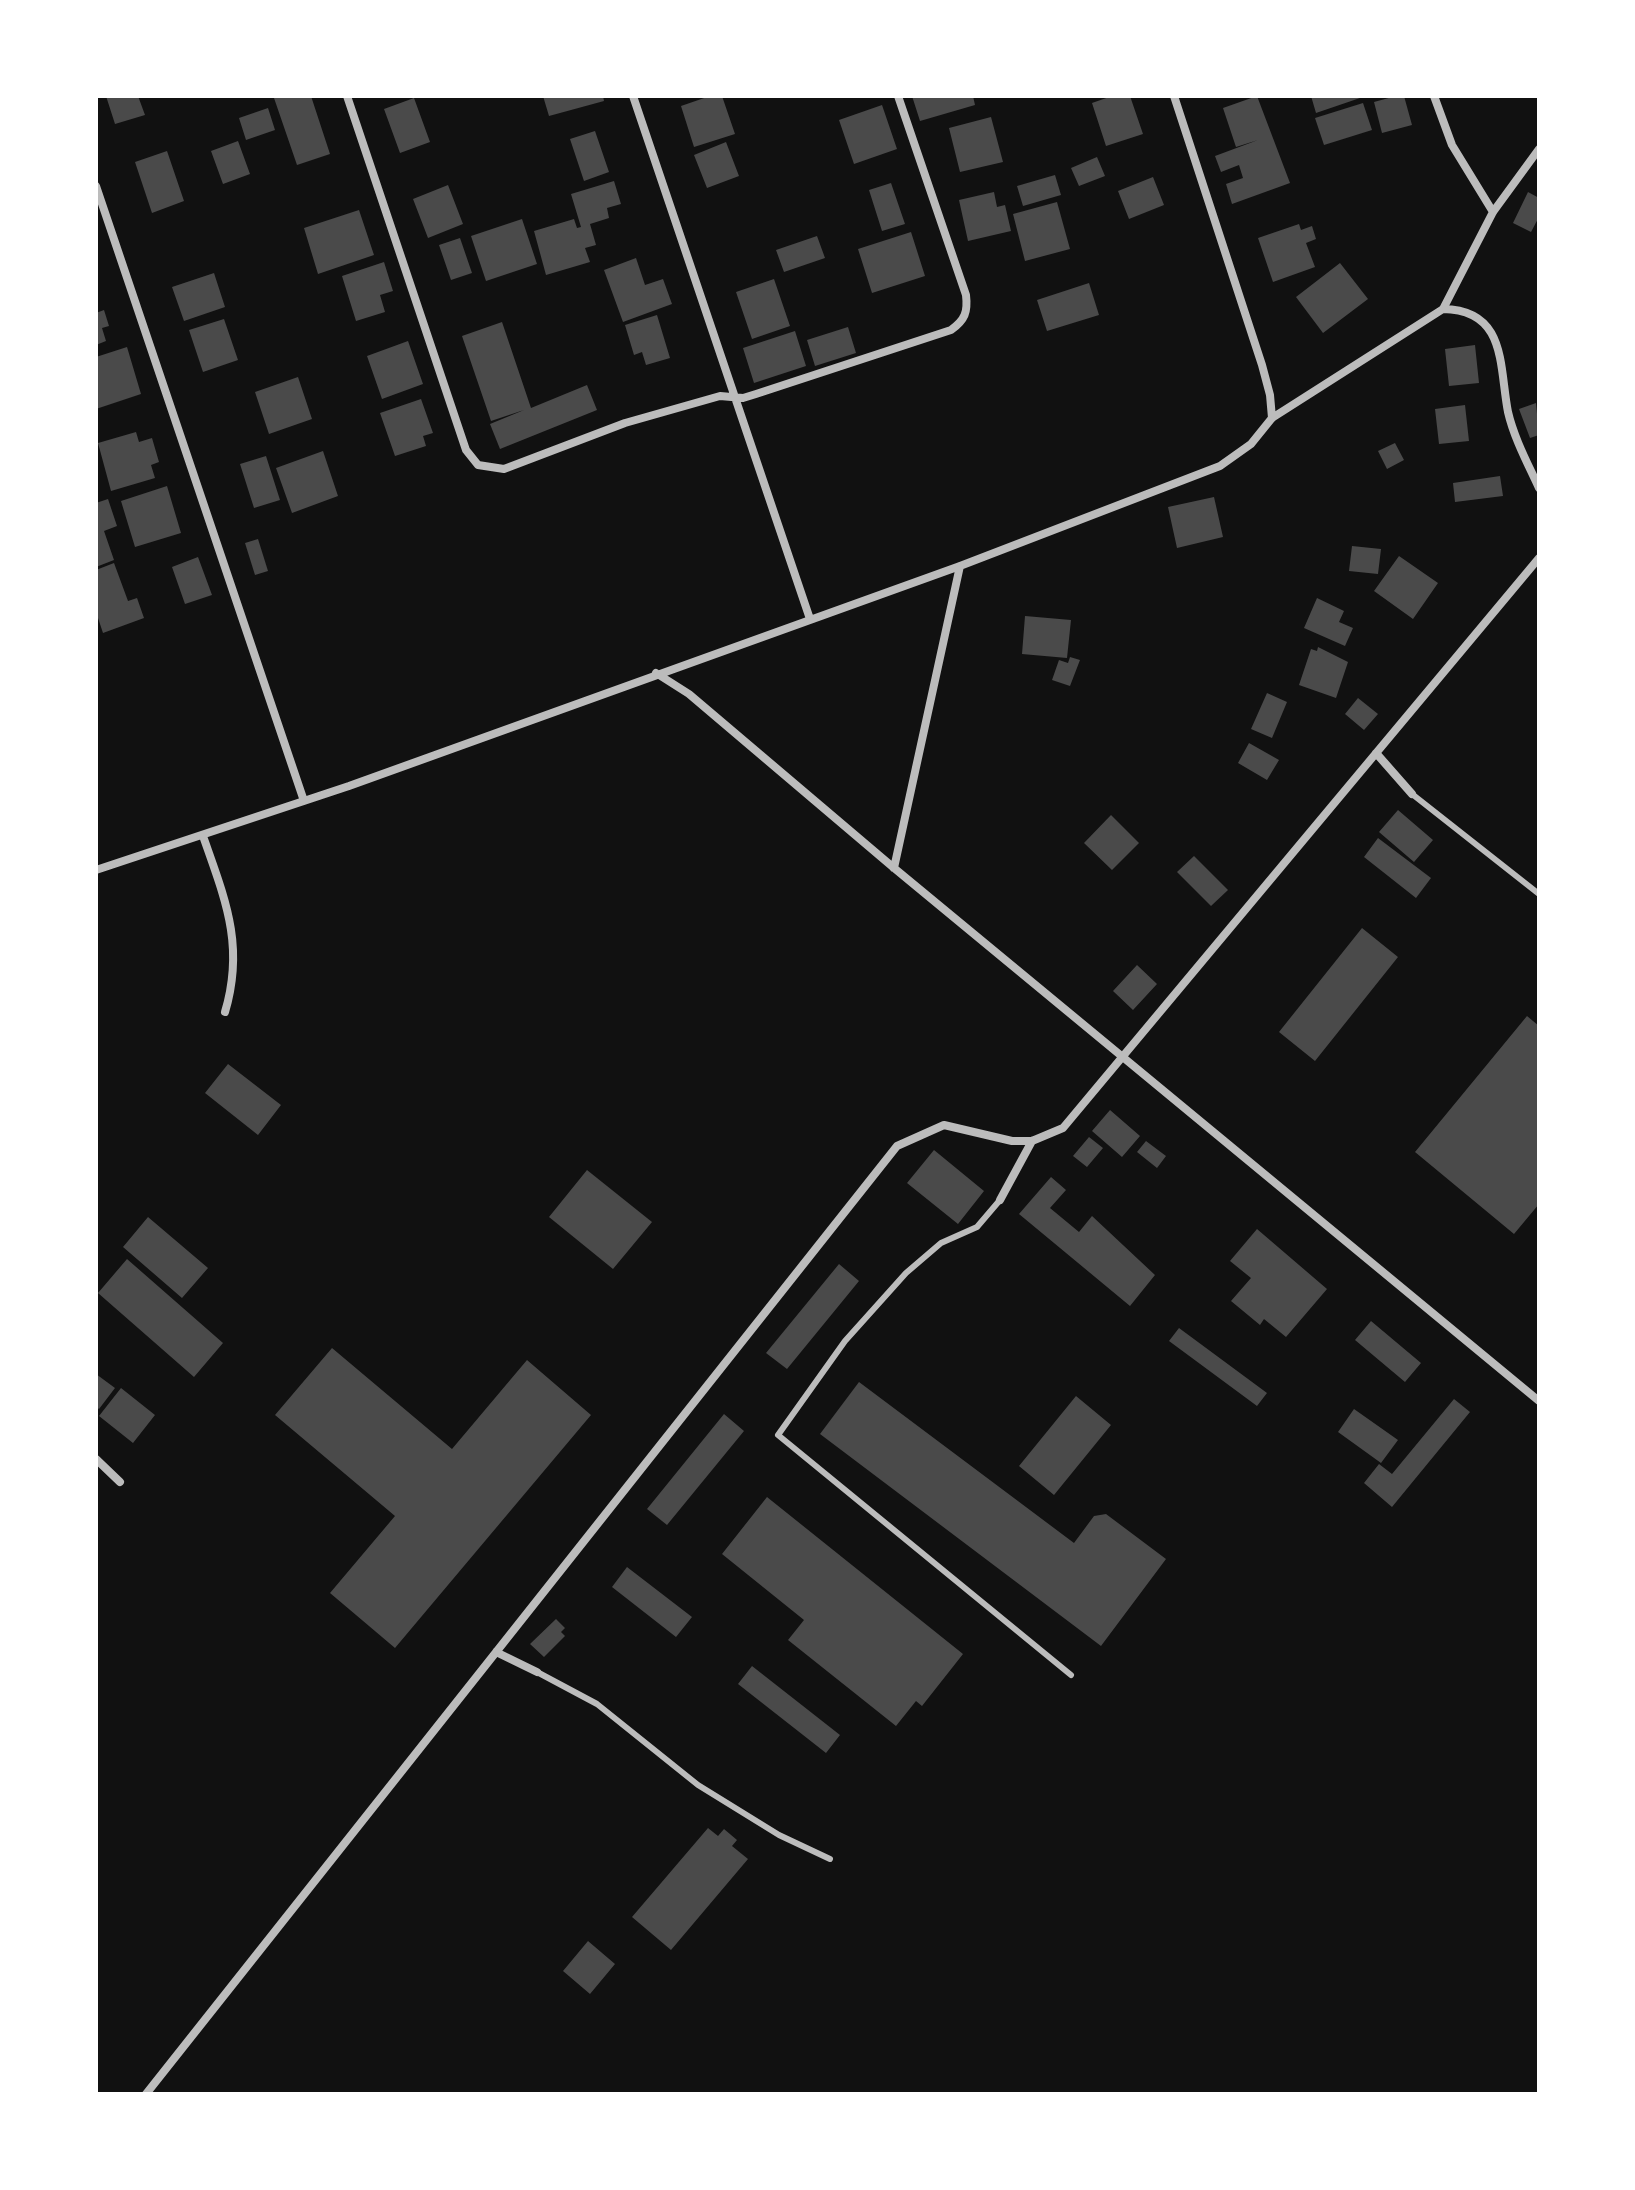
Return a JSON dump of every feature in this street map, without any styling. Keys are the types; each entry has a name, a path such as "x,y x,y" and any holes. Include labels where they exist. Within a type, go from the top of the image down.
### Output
{"street":[{"path":"347,96 466,450 478,465 504,469 625,423 720,396 734,398 951,330 965,317 966,295 898,96"},
{"path":"633,96 810,619"},
{"path":"1174,96 1249,324 1270,395 1272,418"},
{"path":"1434,96 1452,145 1493,212"},
{"path":"96,870 304,801 960,566 1189,481 1220,466 1251,444 1272,418 1443,309 1493,212 1539,149"},
{"path":"96,186 304,801"},
{"path":"1443,309 1466,312 1484,321 1496,341 1509,413 1539,488"},
{"path":"146,2094 897,1146 944,1125 988,1137 1032,1141 1063,1128 1539,558"},
{"path":"894,868 960,566"},
{"path":"656,673 689,694 894,868 1539,1401"},
{"path":"1376,753 1412,794"},
{"path":"203,836 230,913 235,952 232,987 225,1012"},
{"path":"1000,1200 1032,1141"},
{"path":"96,1459 120,1482"},
{"path":"496,1652 537,1672"}],"lane":[{"path":"1412,794 1539,894"},
{"path":"1000,1200 977,1227 941,1243 906,1273 845,1341 778,1435 1071,1675"},
{"path":"537,1672 597,1704 698,1785 779,1835 830,1859"}],"building":[{"path":"106,96 138,96 145,115 115,124"},
{"path":"311,96 330,154 297,165 274,98"},
{"path":"543,96 603,96 604,101 549,116"},
{"path":"710,96 722,96 735,134 694,147 681,106"},
{"path":"912,96 973,96 975,105 920,121"},
{"path":"1112,96 1130,96 1143,134 1106,146 1092,103"},
{"path":"1257,96 1290,183 1232,204 1226,184 1243,178 1239,165 1221,172 1215,156 1258,140 1236,147 1223,108"},
{"path":"1311,96 1359,96 1360,98 1316,113"},
{"path":"1404,96 1412,125 1382,133 1374,102"},
{"path":"414,98 430,142 400,153 384,109"},
{"path":"1363,103 1372,130 1324,145 1315,118"},
{"path":"882,105 897,149 854,164 839,120"},
{"path":"268,108 275,130 246,140 239,118"},
{"path":"991,117 1003,162 960,172 949,128"},
{"path":"595,131 609,172 584,181 570,139"},
{"path":"238,141 250,174 223,184 211,151"},
{"path":"726,142 739,176 707,188 694,155"},
{"path":"167,151 184,201 152,213 135,162"},
{"path":"1097,157 1105,176 1079,186 1071,168"},
{"path":"1055,175 1061,195 1023,206 1017,186"},
{"path":"1153,177 1164,205 1129,219 1118,191"},
{"path":"614,181 621,204 607,208 609,218 590,224 596,245 585,248 590,262 546,275 534,231 574,219 577,228 581,227 571,194"},
{"path":"891,183 905,224 882,231 869,190"},
{"path":"448,185 463,224 428,238 413,199"},
{"path":"994,192 997,207 1005,205 1011,231 968,241 959,200"},
{"path":"1528,192 1539,198 1539,217 1531,232 1513,223"},
{"path":"1057,202 1070,249 1025,261 1013,214"},
{"path":"359,210 374,255 318,274 304,228"},
{"path":"522,219 537,264 486,281 471,236"},
{"path":"1299,224 1301,230 1312,226 1316,239 1306,243 1315,267 1273,282 1258,238"},
{"path":"911,232 925,276 872,293 858,249"},
{"path":"817,236 825,258 784,272 776,250"},
{"path":"460,238 472,273 451,280 439,245"},
{"path":"636,258 645,285 663,279 672,304 623,322 604,270"},
{"path":"384,262 393,291 380,295 385,312 356,321 342,276"},
{"path":"1340,263 1368,299 1323,333 1296,297"},
{"path":"214,273 225,307 184,321 172,287"},
{"path":"774,279 790,326 752,339 736,292"},
{"path":"1089,283 1099,315 1047,331 1037,300"},
{"path":"104,310 109,326 102,328 106,341 96,345 96,313"},
{"path":"657,315 670,358 646,365 642,352 634,355 625,325"},
{"path":"224,319 238,360 203,372 189,330"},
{"path":"502,322 531,408 587,385 597,410 500,449 490,424 524,410 491,421 462,336"},
{"path":"848,327 856,353 815,366 807,340"},
{"path":"795,331 806,366 754,383 743,348"},
{"path":"408,341 423,384 382,399 367,356"},
{"path":"1475,345 1479,383 1449,386 1445,349"},
{"path":"127,347 141,394 96,409 96,357"},
{"path":"298,377 312,419 269,434 255,392"},
{"path":"421,399 433,433 423,436 426,446 395,456 380,413"},
{"path":"1536,403 1539,435 1530,438 1519,409"},
{"path":"1465,405 1469,441 1439,444 1435,409"},
{"path":"136,432 139,442 152,438 159,462 151,465 155,478 111,491 98,443"},
{"path":"1395,443 1404,460 1387,469 1378,451"},
{"path":"323,451 338,496 292,513 276,468"},
{"path":"266,456 280,500 254,508 240,464"},
{"path":"1500,476 1503,496 1455,502 1453,483"},
{"path":"167,486 181,533 135,547 121,501"},
{"path":"1214,497 1223,537 1177,548 1168,507"},
{"path":"108,499 117,526 104,531 114,560 96,567 96,503"},
{"path":"258,539 268,571 255,575 245,543"},
{"path":"1352,546 1381,549 1378,574 1349,571"},
{"path":"1399,556 1438,583 1413,619 1374,591"},
{"path":"198,557 212,595 185,604 172,567"},
{"path":"114,563 128,601 137,598 144,618 103,633 96,612 96,570"},
{"path":"1317,598 1344,611 1339,622 1353,628 1345,646 1304,628"},
{"path":"1025,616 1071,620 1067,658 1022,654"},
{"path":"1318,647 1348,662 1336,698 1299,685 1311,649 1317,651"},
{"path":"1070,657 1080,660 1070,686 1052,680 1059,660 1068,663"},
{"path":"1267,693 1287,702 1272,738 1251,729"},
{"path":"1358,698 1378,714 1364,730 1345,714"},
{"path":"1249,743 1279,760 1267,780 1238,763"},
{"path":"1398,810 1433,840 1414,862 1379,832"},
{"path":"1111,815 1139,843 1112,870 1084,843"},
{"path":"1378,838 1431,878 1416,898 1364,857"},
{"path":"1194,856 1228,890 1211,906 1177,872"},
{"path":"1362,928 1398,957 1315,1061 1279,1032"},
{"path":"1137,965 1157,984 1133,1010 1113,991"},
{"path":"1527,1016 1539,1026 1539,1204 1514,1234 1415,1152"},
{"path":"228,1064 281,1105 258,1135 205,1093"},
{"path":"1110,1110 1140,1136 1122,1157 1092,1131"},
{"path":"1089,1137 1103,1148 1087,1167 1073,1156"},
{"path":"1146,1141 1166,1156 1157,1168 1137,1152"},
{"path":"934,1150 984,1191 958,1224 907,1183"},
{"path":"587,1170 652,1222 613,1269 549,1217"},
{"path":"1051,1177 1066,1190 1050,1208 1079,1232 1092,1216 1155,1275 1130,1306 1019,1214"},
{"path":"148,1217 208,1268 182,1298 123,1247"},
{"path":"1257,1229 1327,1289 1286,1337 1264,1319 1260,1325 1231,1301 1251,1278 1230,1261"},
{"path":"127,1259 223,1343 194,1377 98,1293"},
{"path":"839,1264 859,1281 787,1369 766,1353"},
{"path":"1371,1321 1421,1363 1405,1382 1355,1340"},
{"path":"1179,1328 1267,1393 1257,1406 1169,1341"},
{"path":"332,1348 452,1449 527,1360 591,1415 395,1648 330,1593 395,1516 275,1415"},
{"path":"96,1374 115,1388 99,1409 96,1407"},
{"path":"859,1382 1074,1543 1094,1516 1106,1514 1166,1559 1101,1646 820,1434"},
{"path":"121,1388 155,1415 133,1443 99,1416"},
{"path":"1076,1396 1111,1425 1054,1495 1019,1466"},
{"path":"1454,1399 1470,1412 1392,1507 1364,1483 1379,1464 1392,1474"},
{"path":"1354,1409 1398,1440 1381,1463 1338,1432"},
{"path":"724,1414 744,1431 667,1525 647,1509"},
{"path":"767,1497 963,1654 922,1706 916,1701 896,1726 788,1640 804,1620 722,1554"},
{"path":"627,1567 692,1617 676,1637 612,1587"},
{"path":"556,1619 565,1628 561,1632 565,1636 544,1657 530,1644"},
{"path":"752,1666 840,1735 826,1753 738,1684"},
{"path":"708,1828 718,1836 724,1829 737,1840 732,1846 748,1859 671,1950 632,1917"},
{"path":"588,1941 615,1964 590,1994 563,1971"}]}
